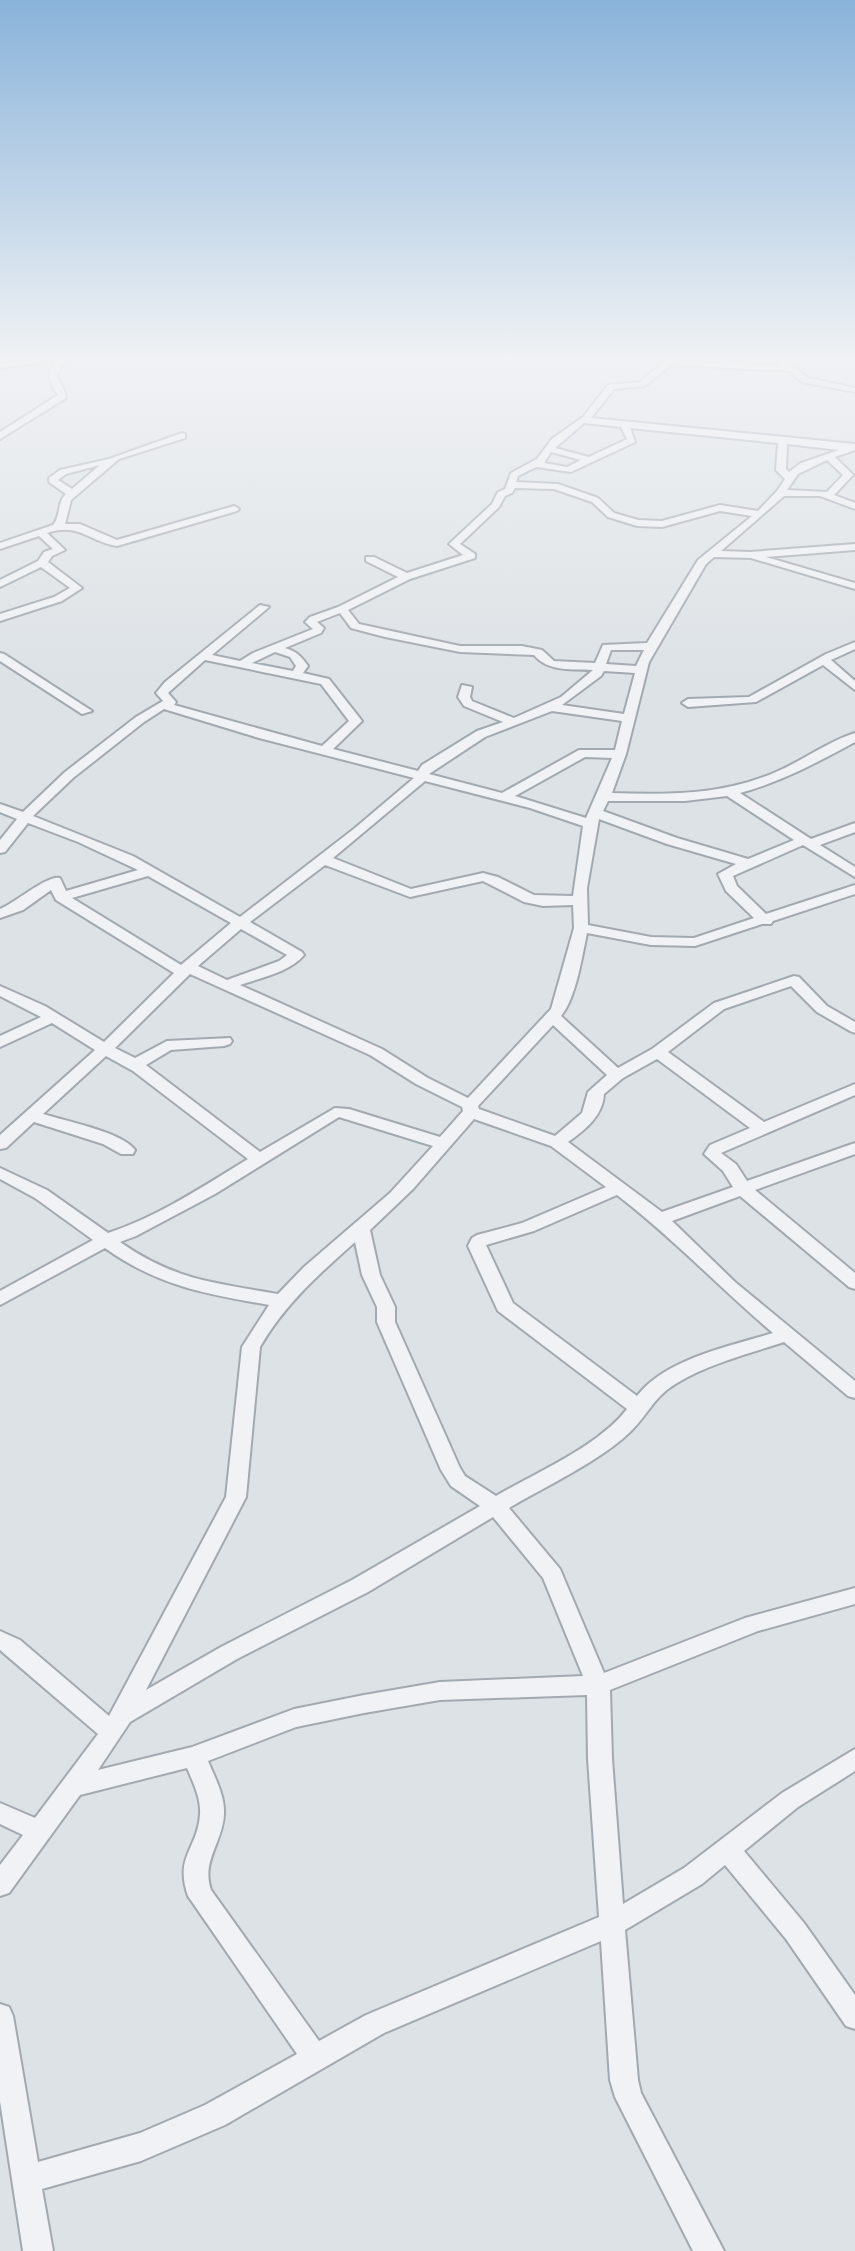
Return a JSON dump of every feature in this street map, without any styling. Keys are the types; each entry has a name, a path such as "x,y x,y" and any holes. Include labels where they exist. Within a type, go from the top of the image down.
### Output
{"street":[{"path":"71,493 52,480 63,472 90,465"},
{"path":"56,527 61,522 64,504 71,493 106,465"},
{"path":"243,664 256,655 317,631 319,628 311,620 342,609 406,577 471,556 454,544 496,505 501,494 509,491 513,476 535,465"},
{"path":"542,465 567,470 578,465"},
{"path":"781,465 785,485"},
{"path":"0,1885 117,1724 236,1497 251,1347 282,1301 386,1206 553,1017 570,975 580,928 580,900 592,819 604,797 620,754 641,670 651,646 694,572 711,554 760,514 804,465"},
{"path":"830,495 848,475 837,465"},
{"path":"511,485 555,486 595,500 614,517 647,525 662,524 720,508 760,514"},
{"path":"785,485 830,495 855,506"},
{"path":"720,508 742,530"},
{"path":"0,546 56,527 77,526 106,541 117,543 234,509"},
{"path":"0,584 42,563 48,554 60,550 40,532"},
{"path":"711,554 750,555 855,547"},
{"path":"750,555 855,586"},
{"path":"370,558 406,577"},
{"path":"0,618 58,599 77,588 42,563"},
{"path":"2,569 13,578"},
{"path":"0,849 24,817 121,732 130,729 170,701 163,692 264,608"},
{"path":"342,609 355,626 395,637 459,649 522,649 538,652 545,661 552,664 641,670"},
{"path":"688,703 752,700 855,645"},
{"path":"0,1144 105,1049 184,969 240,921 323,859 419,780 429,766 473,737 550,706 575,691 602,667 609,646 651,646"},
{"path":"276,648 297,657 302,666 297,674"},
{"path":"0,656 86,711"},
{"path":"204,657 325,681 355,717 354,724 325,750"},
{"path":"824,660 855,687"},
{"path":"0,675 19,668"},
{"path":"466,687 464,697 468,703 513,722"},
{"path":"163,705 263,735 592,819 746,863"},
{"path":"550,706 628,718"},
{"path":"604,797 676,798 730,792 800,767 854,739"},
{"path":"504,797 582,753 620,754"},
{"path":"730,792 855,873"},
{"path":"0,808 83,839 150,871 297,955 284,964 226,985"},
{"path":"765,921 724,878 729,870 855,827"},
{"path":"323,859 410,893 483,877 492,878 530,899 552,903 580,900"},
{"path":"61,897 150,871"},
{"path":"0,914 18,907 55,881 61,897 184,969 226,985 375,1052 470,1109 557,1142 660,1219 729,1286 855,1392"},
{"path":"580,928 673,943 703,940 855,889"},
{"path":"557,1142 585,1121 594,1105 596,1092 617,1075 658,1052 719,1006 794,980 822,1009 855,1028"},
{"path":"0,990 20,998 105,1049 137,1064 168,1092 260,1160"},
{"path":"553,1017 617,1075"},
{"path":"0,1042 51,1018"},
{"path":"137,1064 167,1046 224,1041"},
{"path":"658,1052 762,1129"},
{"path":"855,1089 716,1149 712,1154 730,1168 743,1189 855,1283"},
{"path":"0,1299 106,1240 130,1232 260,1160 334,1113 343,1112 442,1143"},
{"path":"32,1116 109,1140 127,1150"},
{"path":"660,1219 855,1148"},
{"path":"0,1173 18,1180 58,1205 106,1240 158,1273 205,1287 282,1301"},
{"path":"619,1188 528,1227 483,1239 478,1242 477,1246 505,1307 638,1407"},
{"path":"361,1228 371,1275 386,1307 386,1322 451,1470 458,1481 496,1506 552,1575 598,1685 600,1759 624,2080 629,2097 709,2251"},
{"path":"117,1724 229,1653 360,1586 563,1464 598,1446 624,1427 651,1391 670,1378 710,1359 786,1335"},
{"path":"71,1787 194,1756 294,1718 375,1702 440,1691 598,1685 753,1624 855,1596"},
{"path":"0,1640 12,1646 117,1724"},
{"path":"194,1756 210,1799 212,1813 210,1827 193,1867 195,1882 201,1896 315,2056"},
{"path":"26,2179 141,2147 216,2115 315,2056 375,2024 614,1923 693,1876 790,1800 855,1759"},
{"path":"0,1814 39,1831"},
{"path":"728,1850 795,1931 855,2017"},
{"path":"0,2016 38,2251"}]}
